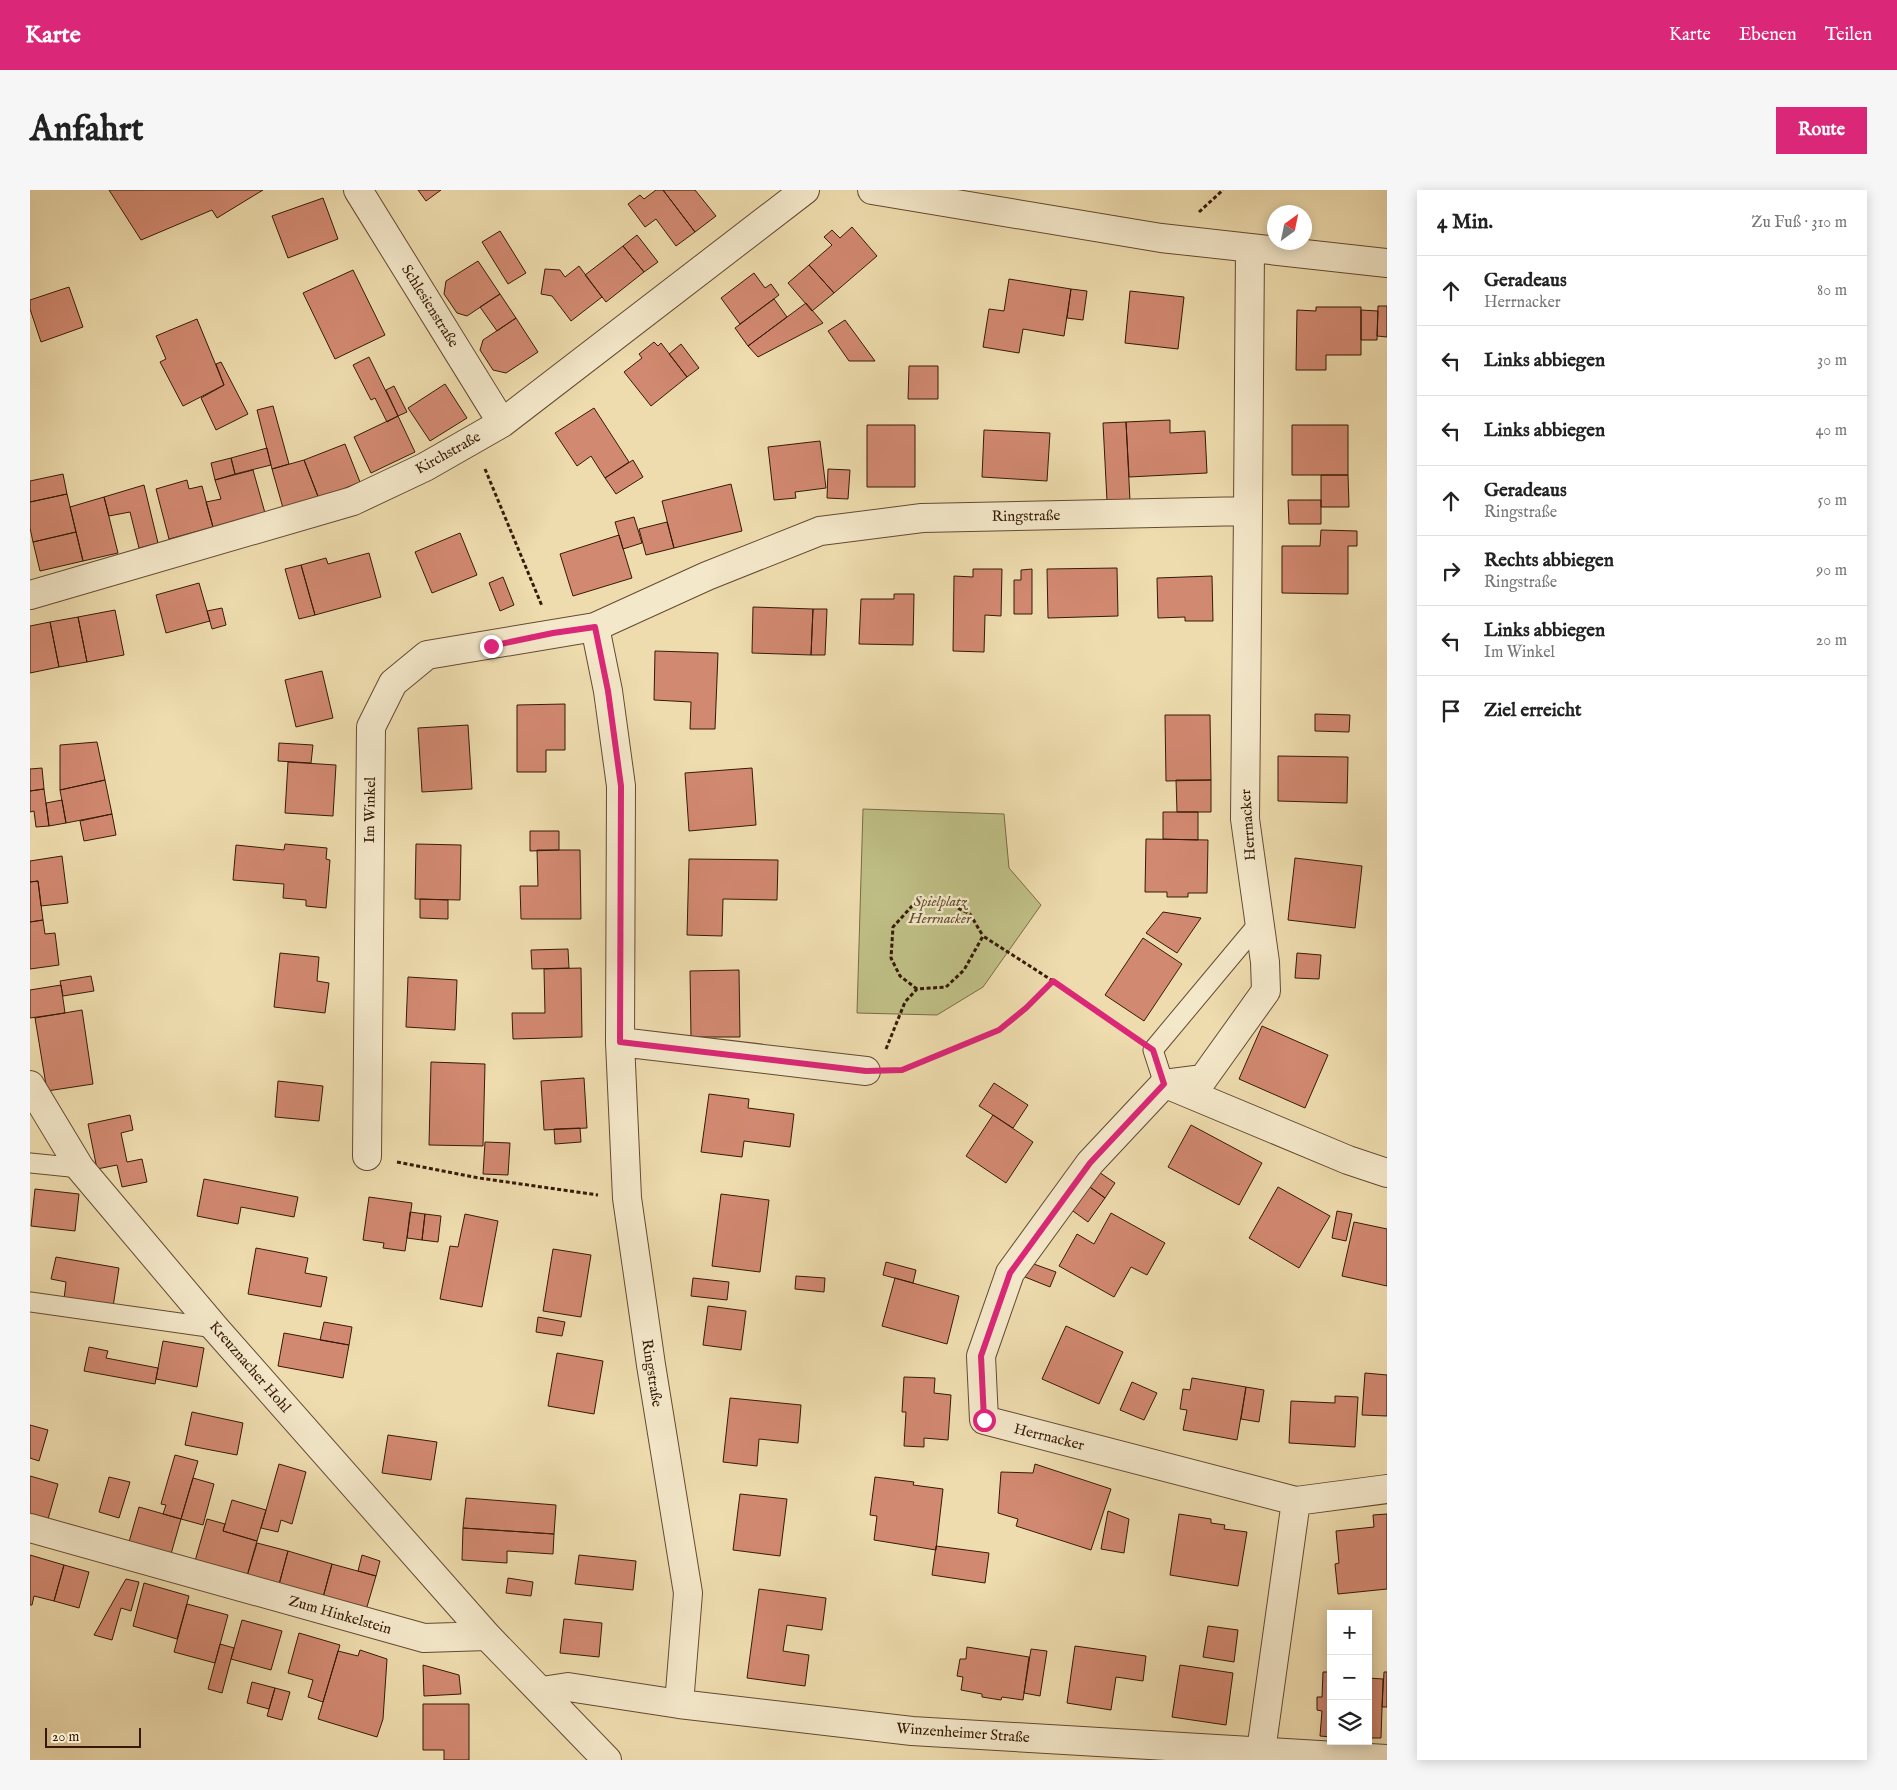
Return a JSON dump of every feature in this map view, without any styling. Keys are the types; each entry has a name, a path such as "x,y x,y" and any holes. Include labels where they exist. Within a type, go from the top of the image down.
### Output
{"street":[{"name":"Schlesienstraße","path":"358,190 502,422"},
{"name":"Kirchstraße","path":"30,596 353,501 425,467 502,422 805,190"},
{"path":"872,190 1162,238 1387,263"},
{"path":"1248,511 1250,248"},
{"name":"Ringstraße","path":"680,1704 688,1593 651,1365 627,1198 620,1042 621,786 608,691 595,627 707,576 820,531 922,518 1248,511"},
{"name":"Herrnacker","path":"1248,511 1245,820 1264,962 1266,991 1202,1079 1164,1084 1090,1163 1010,1273 981,1356 984,1420 1296,1501 1387,1489"},
{"name":"Im Winkel","path":"367,1156 371,727 393,684 427,655 491,646 553,633 595,627"},
{"path":"620,1042 866,1071"},
{"path":"1164,1084 1348,1160 1387,1174"},
{"name":"Kreuznacher Hohl","path":"30,1086 80,1168 215,1328 487,1636"},
{"path":"1261,1751 1296,1501"},
{"name":"Zum Hinkelstein","path":"30,1528 424,1638 487,1636"},
{"path":"487,1636 607,1760"},
{"name":"Winzenheimer Straße","path":"542,1691 568,1687 680,1704 912,1731 1387,1759"}],"lane":[{"path":"1164,1084 1153,1050 1259,924"},
{"path":"30,1163 80,1168"},
{"path":"30,1302 215,1328"}],"path":[{"path":"473,440 553,633"},
{"path":"983,936 964,970 946,987 917,989 900,976 891,958 894,927 912,906 942,900 970,914 983,936 1053,981 1153,1050"},
{"path":"866,1071 902,1070 999,1030 1026,1008 1053,981"},
{"path":"866,1071 886,1050 905,1002 917,989"},
{"path":"367,1156 479,1178 627,1198"}],"green space":[{"name":"Spielplatz Herrnacker","path":"863,809 1004,814 1009,868 1041,905 983,987 937,1015 857,1013"}],"building":[{"path":"109,190 263,190 217,218 212,210 141,240"},
{"path":"418,190 441,190 426,201"},
{"path":"656,190 663,190 695,232 676,246 656,219 645,227 628,204 640,195 644,199"},
{"path":"663,190 695,190 716,216 695,232"},
{"path":"323,198 338,239 288,258 272,216"},
{"path":"852,227 877,256 834,293 809,265 832,245 824,237 832,230 840,238"},
{"path":"500,231 526,273 508,284 482,242"},
{"path":"637,235 658,262 644,272 623,246"},
{"path":"623,246 644,272 606,302 585,275"},
{"path":"478,261 500,294 467,316 457,313 444,294 446,281"},
{"path":"809,265 834,293 812,311 788,283"},
{"path":"579,266 602,297 571,321 552,296 541,294 545,269 560,270 565,277"},
{"path":"353,270 385,335 335,359 303,293"},
{"path":"754,273 765,288 771,284 779,295 740,324 721,298"},
{"path":"1009,279 1071,289 1064,336 1023,329 1019,353 983,347 989,309 1004,311"},
{"path":"69,287 83,327 41,342 30,309 30,300"},
{"path":"1071,289 1087,291 1083,320 1067,318"},
{"path":"1130,291 1184,297 1178,349 1125,343"},
{"path":"500,294 516,318 497,331 480,307"},
{"path":"774,299 787,317 748,346 735,328"},
{"path":"806,303 823,323 758,357 748,346"},
{"path":"1378,306 1387,306 1387,337 1377,336"},
{"path":"1316,307 1361,307 1361,355 1326,355 1326,370 1296,370 1297,310 1316,311"},
{"path":"1361,310 1378,311 1377,340 1361,340"},
{"path":"516,318 538,352 506,373 493,370 480,350 483,340"},
{"path":"197,319 224,385 183,406 160,362 166,359 156,336"},
{"path":"845,320 875,361 849,361 828,331"},
{"path":"654,342 658,346 661,343 687,377 651,406 624,372 642,358 639,354"},
{"path":"681,344 699,368 687,377 669,354"},
{"path":"369,357 398,416 387,422 375,398 371,400 353,365"},
{"path":"221,362 248,414 216,430 201,398 224,385 216,364"},
{"path":"909,366 938,366 938,399 908,399"},
{"path":"445,384 467,418 430,441 408,408"},
{"path":"394,386 407,412 398,416 386,390"},
{"path":"273,406 289,464 272,469 257,410"},
{"path":"594,408 629,462 605,478 591,456 577,466 555,433"},
{"path":"398,416 415,452 371,473 354,437"},
{"path":"1170,420 1170,433 1205,431 1207,473 1129,477 1126,422"},
{"path":"1126,422 1130,501 1107,501 1103,423"},
{"path":"867,425 915,425 915,487 867,487"},
{"path":"1292,425 1348,425 1348,475 1292,475"},
{"path":"984,430 1050,433 1047,481 982,477"},
{"path":"820,441 826,488 795,492 796,498 774,500 768,447"},
{"path":"345,444 360,482 319,499 304,460"},
{"path":"267,448 271,465 235,474 231,458"},
{"path":"231,458 235,474 215,480 211,463"},
{"path":"304,460 319,499 283,508 272,469"},
{"path":"633,460 643,477 616,494 605,478"},
{"path":"828,469 850,470 848,499 827,498"},
{"path":"253,470 265,513 213,527 206,502 221,499 215,480"},
{"path":"63,474 67,494 30,502 30,481"},
{"path":"1321,475 1348,475 1349,507 1321,507"},
{"path":"187,480 189,489 202,486 213,527 169,539 156,489"},
{"path":"731,484 742,531 674,548 662,501"},
{"path":"144,485 158,543 139,548 130,512 109,516 104,497"},
{"path":"67,494 76,532 33,542 30,528 30,502"},
{"path":"104,497 118,553 83,561 70,507"},
{"path":"1288,500 1321,500 1321,524 1289,524"},
{"path":"634,517 642,543 623,549 615,522"},
{"path":"667,522 674,548 646,555 639,529"},
{"path":"1321,530 1357,531 1357,546 1348,546 1348,594 1282,593 1282,546 1320,546"},
{"path":"76,532 83,561 40,571 33,542"},
{"path":"460,533 477,575 432,593 415,552"},
{"path":"619,535 632,578 573,596 560,554"},
{"path":"369,553 381,597 315,615 301,565 326,558 328,564"},
{"path":"301,565 315,615 299,619 285,569"},
{"path":"1117,568 1118,616 1048,618 1047,569"},
{"path":"973,569 1002,569 1001,616 985,615 984,652 953,651 954,576 973,577"},
{"path":"1032,569 1032,614 1014,614 1014,580 1021,580 1021,570"},
{"path":"1212,576 1213,621 1185,621 1185,617 1158,618 1157,578"},
{"path":"503,577 514,605 500,611 489,583"},
{"path":"199,583 210,621 166,633 156,595"},
{"path":"894,594 914,594 913,645 859,644 861,599 894,599"},
{"path":"753,607 813,609 811,655 752,653"},
{"path":"222,608 226,625 212,629 207,611"},
{"path":"813,609 827,609 825,655 811,655"},
{"path":"115,610 124,655 87,662 78,617"},
{"path":"78,617 87,662 59,667 50,622"},
{"path":"50,622 59,667 30,673 30,626"},
{"path":"655,651 718,653 715,729 690,729 691,702 654,700"},
{"path":"322,671 333,718 296,727 285,680"},
{"path":"565,704 565,750 546,750 546,772 517,772 517,705"},
{"path":"1315,714 1350,715 1349,732 1315,731"},
{"path":"1165,715 1210,715 1211,780 1166,781"},
{"path":"468,725 472,789 422,792 418,728"},
{"path":"97,742 105,780 60,790 60,745"},
{"path":"279,743 313,745 311,763 278,761"},
{"path":"1278,756 1348,757 1347,803 1278,801"},
{"path":"288,762 336,765 333,816 285,813"},
{"path":"42,768 44,789 30,791 30,769"},
{"path":"752,768 756,825 689,831 685,773"},
{"path":"105,780 112,814 66,823 60,790"},
{"path":"1176,780 1211,780 1211,812 1177,812"},
{"path":"44,789 49,826 36,827 34,811 30,812 30,791"},
{"path":"62,800 66,823 49,826 46,803"},
{"path":"1163,812 1198,812 1198,840 1163,839"},
{"path":"112,814 116,835 84,841 80,821"},
{"path":"530,831 559,831 559,850 530,851"},
{"path":"1146,839 1208,840 1207,893 1188,893 1188,897 1167,897 1167,892 1145,892"},
{"path":"285,844 327,848 326,859 330,860 326,908 306,906 306,900 283,898 284,884 233,880 236,845 284,850"},
{"path":"416,844 461,845 460,900 415,899"},
{"path":"537,850 580,850 581,919 521,919 520,886 538,886"},
{"path":"62,856 68,903 41,906 38,881 30,882 30,861"},
{"path":"1295,858 1362,866 1355,928 1288,920"},
{"path":"689,859 778,860 777,900 723,899 722,936 687,935"},
{"path":"38,881 43,920 30,922 30,882"},
{"path":"420,899 448,900 448,919 420,918"},
{"path":"1163,912 1201,918 1177,953 1146,933"},
{"path":"43,920 45,934 55,933 59,965 30,969 30,922"},
{"path":"1143,938 1182,964 1144,1021 1105,995"},
{"path":"568,949 569,968 532,969 531,950"},
{"path":"280,953 319,957 317,981 329,983 325,1013 274,1007"},
{"path":"1297,953 1321,955 1319,979 1295,978"},
{"path":"581,968 582,1037 513,1039 512,1013 545,1013 544,969"},
{"path":"739,970 740,1037 691,1037 690,971"},
{"path":"91,976 94,991 63,996 60,981"},
{"path":"408,977 457,980 455,1030 406,1027"},
{"path":"61,985 65,1013 30,1018 30,990"},
{"path":"82,1010 93,1084 47,1091 35,1018"},
{"path":"1262,1026 1328,1055 1305,1108 1239,1079"},
{"path":"431,1062 485,1064 483,1146 429,1145"},
{"path":"584,1078 587,1128 544,1130 541,1081"},
{"path":"278,1081 323,1086 319,1121 275,1117"},
{"path":"994,1083 1028,1105 1013,1128 979,1106"},
{"path":"709,1094 749,1099 748,1108 794,1114 790,1147 744,1141 742,1157 701,1152"},
{"path":"130,1115 133,1130 121,1133 127,1162 142,1159 147,1182 122,1187 117,1165 97,1169 88,1124"},
{"path":"993,1115 1033,1142 1006,1183 966,1156"},
{"path":"1191,1125 1262,1163 1239,1205 1168,1167"},
{"path":"580,1128 581,1142 555,1144 554,1129"},
{"path":"485,1142 510,1143 508,1175 483,1174"},
{"path":"1093,1168 1115,1183 1105,1198 1083,1182"},
{"path":"204,1179 298,1197 294,1217 241,1207 238,1224 197,1216"},
{"path":"1083,1182 1105,1198 1088,1222 1066,1206"},
{"path":"1278,1187 1330,1216 1299,1268 1249,1238"},
{"path":"35,1189 79,1194 75,1231 31,1226"},
{"path":"721,1194 769,1200 760,1272 712,1266"},
{"path":"369,1197 412,1203 405,1251 383,1248 384,1243 363,1240"},
{"path":"1337,1211 1352,1214 1346,1241 1332,1238"},
{"path":"410,1212 425,1214 422,1240 407,1238"},
{"path":"1111,1213 1165,1243 1147,1275 1131,1267 1114,1297 1059,1266 1077,1234 1094,1244"},
{"path":"425,1214 441,1216 438,1242 422,1240"},
{"path":"465,1214 498,1221 482,1307 440,1299 450,1246 458,1247"},
{"path":"1354,1222 1387,1229 1387,1286 1342,1276"},
{"path":"256,1248 308,1258 305,1273 327,1277 321,1307 248,1294"},
{"path":"553,1249 591,1255 581,1317 543,1311"},
{"path":"56,1257 119,1268 113,1307 64,1299 66,1282 51,1279"},
{"path":"886,1262 916,1270 913,1283 883,1275"},
{"path":"1031,1263 1056,1272 1050,1287 1025,1277"},
{"path":"796,1276 825,1278 824,1292 795,1289"},
{"path":"693,1278 729,1282 727,1300 691,1296"},
{"path":"895,1278 959,1296 947,1344 882,1326"},
{"path":"708,1306 746,1311 741,1350 703,1345"},
{"path":"538,1317 565,1322 562,1336 536,1332"},
{"path":"324,1322 352,1327 349,1345 320,1340"},
{"path":"1066,1326 1123,1352 1099,1404 1042,1379"},
{"path":"284,1333 349,1345 343,1378 278,1366"},
{"path":"163,1341 204,1348 197,1387 156,1379"},
{"path":"89,1347 108,1351 106,1358 158,1368 155,1384 84,1371"},
{"path":"557,1353 603,1361 594,1414 548,1406"},
{"path":"1365,1373 1387,1375 1387,1416 1362,1415"},
{"path":"904,1377 935,1378 934,1393 951,1395 948,1440 924,1438 924,1447 904,1446 906,1412 902,1412"},
{"path":"1192,1378 1246,1387 1237,1440 1183,1430 1187,1410 1180,1409 1183,1389 1190,1390"},
{"path":"1132,1382 1157,1393 1144,1420 1120,1410"},
{"path":"1246,1387 1264,1390 1259,1422 1241,1419"},
{"path":"1335,1396 1358,1397 1355,1447 1289,1443 1291,1401 1335,1403"},
{"path":"730,1398 801,1405 798,1443 759,1439 757,1466 723,1462"},
{"path":"192,1412 243,1423 237,1455 185,1445"},
{"path":"30,1425 48,1430 39,1461 30,1458"},
{"path":"388,1435 437,1442 431,1480 382,1473"},
{"path":"175,1455 198,1461 181,1519 163,1514 166,1505 161,1504"},
{"path":"279,1464 306,1472 292,1524 281,1520 278,1532 261,1528"},
{"path":"1035,1464 1111,1489 1091,1550 1016,1526 1018,1519 998,1513 1001,1472 1033,1473"},
{"path":"30,1476 58,1484 46,1526 30,1521"},
{"path":"109,1477 130,1482 119,1518 99,1512"},
{"path":"875,1477 914,1482 913,1485 943,1489 936,1550 874,1540 877,1516 870,1515"},
{"path":"193,1478 214,1484 203,1525 181,1519"},
{"path":"740,1494 787,1499 780,1556 733,1550"},
{"path":"466,1498 556,1505 554,1534 463,1528"},
{"path":"232,1500 266,1510 257,1541 223,1531"},
{"path":"139,1507 181,1519 169,1561 127,1549"},
{"path":"1108,1511 1129,1519 1124,1553 1101,1549"},
{"path":"1179,1514 1211,1519 1211,1523 1225,1525 1224,1529 1247,1532 1238,1586 1170,1575"},
{"path":"1387,1514 1387,1589 1338,1594 1335,1564 1339,1563 1336,1531 1374,1527 1373,1515"},
{"path":"207,1519 225,1524 223,1531 257,1541 245,1583 193,1568"},
{"path":"463,1528 554,1534 553,1554 507,1551 507,1563 462,1560"},
{"path":"257,1543 288,1551 277,1592 245,1583"},
{"path":"936,1546 989,1553 985,1583 932,1575"},
{"path":"288,1551 332,1564 321,1605 277,1592"},
{"path":"30,1555 64,1565 54,1601 34,1596 32,1605 30,1605"},
{"path":"362,1555 380,1561 376,1576 358,1571"},
{"path":"579,1555 636,1561 633,1590 575,1584"},
{"path":"332,1564 376,1576 364,1617 321,1605"},
{"path":"64,1565 89,1572 79,1608 54,1601"},
{"path":"508,1578 533,1582 531,1596 506,1593"},
{"path":"126,1579 139,1582 131,1611 121,1608 112,1640 94,1635"},
{"path":"144,1583 189,1596 177,1639 133,1626"},
{"path":"759,1589 826,1598 822,1630 787,1625 783,1651 809,1655 805,1686 747,1678"},
{"path":"187,1604 228,1615 215,1663 174,1652"},
{"path":"564,1619 602,1623 599,1657 560,1653"},
{"path":"242,1620 282,1631 271,1670 231,1659"},
{"path":"1208,1626 1238,1630 1234,1662 1203,1657"},
{"path":"299,1633 340,1645 323,1702 308,1697 313,1680 288,1673"},
{"path":"220,1644 234,1648 222,1693 208,1689"},
{"path":"1075,1646 1146,1656 1143,1681 1116,1677 1111,1710 1067,1703"},
{"path":"967,1647 1029,1657 1023,1700 1002,1697 1001,1700 982,1697 982,1694 961,1690 963,1677 957,1676 960,1659 966,1659"},
{"path":"1031,1649 1047,1651 1040,1696 1024,1693"},
{"path":"360,1650 387,1659 383,1719 377,1737 318,1719 338,1651 358,1656"},
{"path":"423,1665 459,1675 461,1694 424,1696"},
{"path":"1180,1665 1233,1673 1226,1725 1172,1717"},
{"path":"1323,1672 1327,1672 1327,1737 1320,1736 1322,1711 1317,1710 1317,1697 1322,1697"},
{"path":"1384,1672 1387,1672 1387,1707 1382,1707"},
{"path":"1372,1678 1383,1679 1381,1738 1372,1738"},
{"path":"252,1682 275,1688 269,1709 247,1703"},
{"path":"275,1688 290,1692 282,1720 267,1716"},
{"path":"423,1704 469,1704 469,1760 444,1760 444,1750 423,1750"}],"route":[{"path":"491,646 553,633 595,627 608,691 621,786 620,1042 866,1071 902,1070 999,1030 1026,1008 1053,981 1153,1050 1164,1084 1090,1163 1010,1273 981,1356 984,1420"}]}
